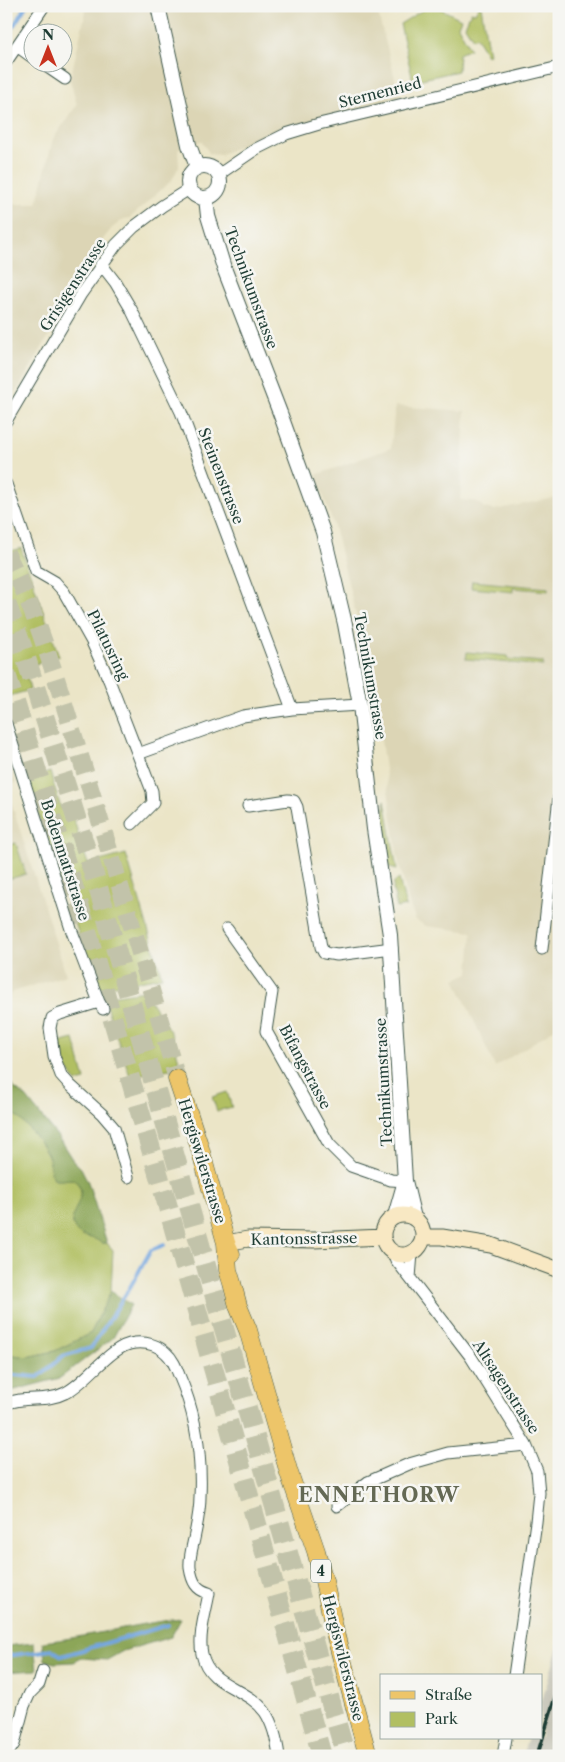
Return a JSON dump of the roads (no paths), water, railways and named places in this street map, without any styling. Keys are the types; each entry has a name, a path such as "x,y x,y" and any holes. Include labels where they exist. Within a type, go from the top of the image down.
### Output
{"main road":[{"name":"Hergiswilerstrasse","path":"177,1079 199,1145 226,1243 238,1269 246,1304 248,1330 285,1460 318,1558 336,1637 368,1756"},
{"path":"404,1214 414,1218 422,1226 422,1243 412,1253 402,1255 393,1252 388,1248 383,1237 386,1224 395,1216 404,1214"},
{"name":"Kantonsstrasse","path":"226,1243 248,1239 314,1240 383,1237"},
{"path":"423,1237 442,1237 491,1245 559,1270"}],"street":[{"path":"6,62 44,6"},
{"path":"158,6 189,145 197,167"},
{"path":"17,46 22,50"},
{"name":"Sternenried","path":"218,174 256,149 286,134 319,124 559,67"},
{"path":"55,72 65,79"},
{"path":"197,167 211,168 218,174 220,179 218,189 211,196 206,198 196,196 189,189 190,174 197,167"},
{"name":"Grisigenstrasse","path":"6,421 81,294 101,264 134,227 170,200 189,189"},
{"name":"Technikumstrasse","path":"206,198 208,216 224,268 324,532 345,624 360,705 374,829 392,948 405,1181 414,1218"},
{"name":"Steinenstrasse","path":"101,264 115,282 131,309 181,412 292,709"},
{"name":"Pilatusring","path":"6,484 36,571 55,582 64,592 92,642 152,791 153,803 132,824"},
{"path":"138,754 243,716 292,709 360,705"},
{"name":"Bodenmattstrasse","path":"6,724 70,929 101,1006 60,1014 52,1018 50,1028 53,1046 61,1075 114,1128 128,1177"},
{"path":"542,949 559,797"},
{"path":"248,806 288,800 294,801 297,807 321,947 324,953 338,955 392,948"},
{"name":"Bifangstrasse","path":"227,928 272,992 266,1031 329,1144 351,1166 391,1180 405,1181"},
{"name":"Technikumstrasse","path":"395,1216 405,1181"},
{"name":"Altsagenstrasse","path":"393,1252 396,1260 471,1357 526,1444 537,1472 539,1493 514,1674"},
{"path":"410,1278 412,1253"},
{"path":"6,1404 16,1400 40,1400 65,1394 79,1385 115,1351 133,1343 155,1345 166,1352 173,1360 193,1413 197,1437 200,1497 199,1513 190,1557 190,1568 196,1586 200,1591 209,1593 201,1643 202,1653 207,1667 215,1677 256,1702 265,1712 272,1727 279,1756"},
{"path":"336,1506 368,1482 427,1458 484,1448 526,1444"},
{"path":"6,1756 14,1744 24,1706 30,1692 39,1684 43,1671"},
{"path":"503,1756 506,1740"}],"waterway":[{"path":"6,38 26,6"},
{"path":"6,1372 13,1375 38,1377 63,1356 91,1348 129,1289 151,1250 164,1245"},
{"path":"6,1656 52,1650 62,1656 168,1625"}],"tunnel":[{"path":"6,553 29,603 57,680 177,1079"},
{"path":"6,603 25,655 100,894 346,1756"},
{"path":"6,674 77,898 166,1200 322,1756"}],"railway":[{"path":"542,1740 559,1685"},
{"path":"537,1756 542,1740"}],"district":[{"name":"ENNETHORW","path":"379,1495"}]}
